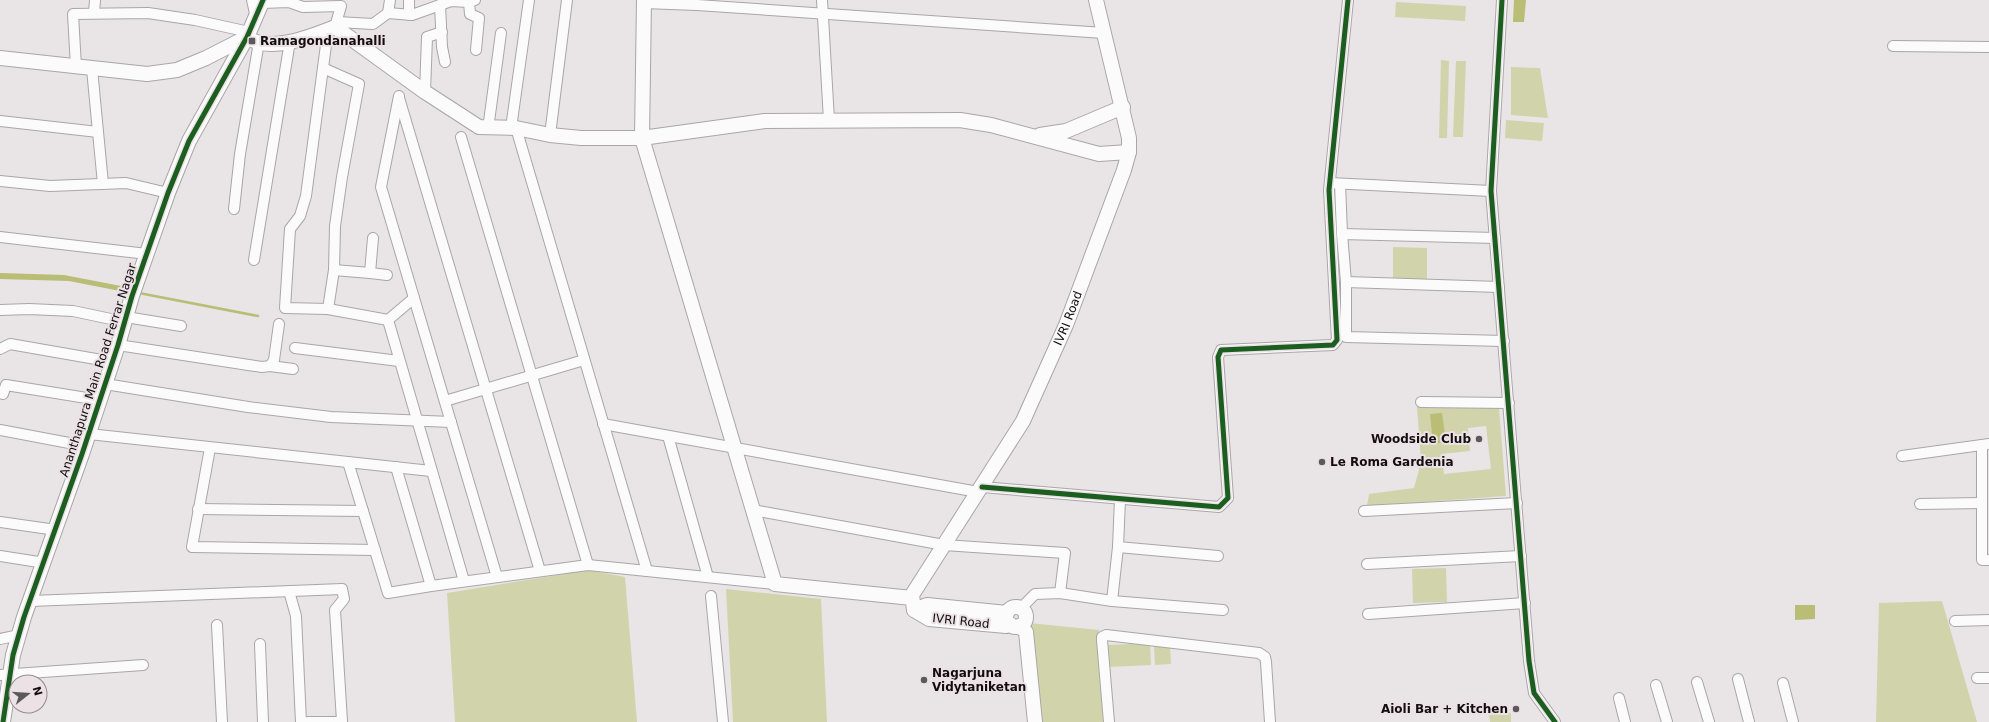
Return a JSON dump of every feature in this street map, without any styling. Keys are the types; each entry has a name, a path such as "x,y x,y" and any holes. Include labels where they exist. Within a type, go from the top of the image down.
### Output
{"street":[{"path":"94,13 95,0"},
{"path":"388,13 390,0"},
{"path":"409,15 410,0"},
{"path":"529,0 514,128 647,571"},
{"path":"550,135 567,0"},
{"path":"822,0 829,120"},
{"name":"IVRI Road","path":"1012,621 1006,626 929,618 913,604 912,595 1023,421 1066,325 1129,152 1129,138 1123,107 1096,0"},
{"path":"603,424 735,448 980,489 1120,498 1219,507 1228,498 1218,357 1221,350 1333,345 1337,340 1330,183 1348,0"},
{"path":"1502,0 1491,191 1525,603 1534,693 1537,700 1555,722"},
{"path":"259,1 289,2 303,7 341,3 333,26 323,68 306,196 300,216 290,229 282,317 274,360 270,366"},
{"name":"Ananthapura Main Road Ferrar Nagar","path":"3,722 5,675 87,440 168,193 189,141 252,37 259,1"},
{"path":"76,67 73,14 94,13 148,13 195,20 274,44 309,37 333,26 373,24 388,13 409,15 451,1 472,1 470,14 479,18 476,50"},
{"path":"775,584 642,138 644,1 697,2 823,13 1104,33"},
{"path":"440,5 445,62"},
{"path":"333,26 425,92 479,127 488,129 514,128 550,135 581,138 642,138 759,122 829,120 960,120 991,125 1099,154 1129,152"},
{"path":"425,92 427,37 442,32"},
{"path":"488,129 501,33"},
{"path":"0,58 147,74 177,70 252,37"},
{"path":"234,209 252,37"},
{"path":"254,260 290,41"},
{"path":"1893,46 1989,47"},
{"path":"323,68 359,84 342,177 335,226 334,270 328,308"},
{"path":"92,69 103,184"},
{"path":"497,577 381,187 399,96 540,571"},
{"path":"1033,136 1068,130 1123,107"},
{"path":"0,121 98,132"},
{"path":"1068,130 1070,146"},
{"path":"461,137 533,375 588,565"},
{"path":"0,181 50,186 126,183 168,193"},
{"path":"1330,183 1491,191"},
{"path":"1340,184 1346,282 1346,337 1504,341"},
{"path":"1342,234 1495,238"},
{"path":"0,237 147,254"},
{"path":"370,273 373,238"},
{"path":"334,270 387,275"},
{"path":"1346,282 1499,286"},
{"path":"388,320 414,298"},
{"path":"282,317 328,308 388,320"},
{"path":"0,310 29,309 73,312 181,326"},
{"path":"388,320 464,582"},
{"path":"0,349 10,344 113,362"},
{"path":"118,345 262,367 270,366 293,370"},
{"path":"295,348 399,361"},
{"path":"445,401 584,360"},
{"path":"105,384 248,408 331,417 451,422"},
{"path":"0,393 3,394 6,385 100,400"},
{"path":"1421,402 1509,403"},
{"path":"0,430 87,440 210,448 431,471"},
{"path":"668,436 708,577"},
{"path":"1902,456 1986,444 1982,503 1982,560 1989,560"},
{"path":"210,448 192,546 375,550"},
{"path":"348,462 388,593 588,565 775,584 913,604"},
{"path":"396,467 431,586"},
{"path":"1112,601 1118,547 1120,498"},
{"path":"1920,504 1982,503"},
{"path":"1364,511 1517,504"},
{"path":"198,509 363,511"},
{"path":"753,510 944,545 1065,552 1060,593"},
{"path":"0,522 56,530"},
{"path":"1118,547 1218,556"},
{"path":"0,556 45,563"},
{"path":"1367,564 1521,556"},
{"path":"31,601 342,589 344,599 335,610 342,722 308,722"},
{"path":"289,591 296,616 301,722"},
{"path":"1012,621 1026,619 1026,612 1021,608 1035,594 1060,593 1112,601 1223,610"},
{"path":"711,596 723,722"},
{"path":"1368,614 1525,603"},
{"path":"1955,621 1989,620"},
{"path":"1012,621 1026,632 1035,722"},
{"path":"217,625 222,722"},
{"path":"0,639 19,635"},
{"path":"1109,722 1102,640 1102,637 1106,635 1259,653 1264,657 1266,662 1270,722"},
{"path":"260,644 263,722"},
{"path":"5,675 143,666"},
{"path":"1977,678 1989,678"},
{"path":"1738,679 1749,722"},
{"path":"1697,682 1709,722"},
{"path":"1783,683 1794,722"},
{"path":"1656,685 1666,722"},
{"path":"1619,698 1625,722"}],"shaded area":[{"path":"1514,0 1526,0 1524,22 1513,22"},
{"path":"1396,2 1466,6 1465,21 1395,17"},
{"path":"1441,60 1449,61 1447,138 1439,138"},
{"path":"1456,61 1466,61 1463,137 1453,137"},
{"path":"1511,67 1540,68 1548,118 1511,115"},
{"path":"1506,120 1544,123 1542,141 1505,138"},
{"path":"1393,247 1427,248 1427,282 1393,281"},
{"path":"0,273 64,275 121,286 120,291 69,281 0,279"},
{"path":"1417,407 1499,408 1506,496 1367,506 1369,494 1414,488 1421,462","holes":["1486,426 1491,469 1444,474 1442,454 1470,451 1468,428"]},
{"path":"1442,413 1446,442 1433,444 1430,414"},
{"path":"1446,568 1447,602 1413,603 1412,569"},
{"path":"589,570 625,577 637,722 455,722 447,593"},
{"path":"726,589 821,599 827,722 733,722"},
{"path":"1942,601 1977,722 1876,722 1879,603"},
{"path":"1795,605 1815,605 1815,619 1795,620"},
{"path":"1029,623 1099,630 1103,722 1038,722"},
{"path":"1150,643 1151,665 1108,667 1107,645"},
{"path":"1154,646 1170,646 1171,664 1155,665"},
{"path":"1511,713 1511,722 1490,722 1489,715"}],"waterway":[{"path":"117,288 130,291"},
{"path":"139,293 258,316"}],"cycle path":[{"path":"3,722 13,655 24,617 82,454 118,345 132,296 168,193 189,141 247,37 263,0"},
{"path":"982,487 1219,507 1228,498 1218,357 1221,350 1333,345 1337,340 1329,190 1348,0"},
{"path":"1502,0 1491,191 1529,661 1534,693 1555,722"}],"place":[{"name":"Ramagondanahalli","path":"252,41"},
{"name":"Woodside Club","path":"1479,439"},
{"name":"Le Roma Gardenia","path":"1322,462"},
{"name":"Nagarjuna Vidytaniketan","path":"924,680"},
{"name":"Aioli Bar + Kitchen","path":"1516,709"}]}
